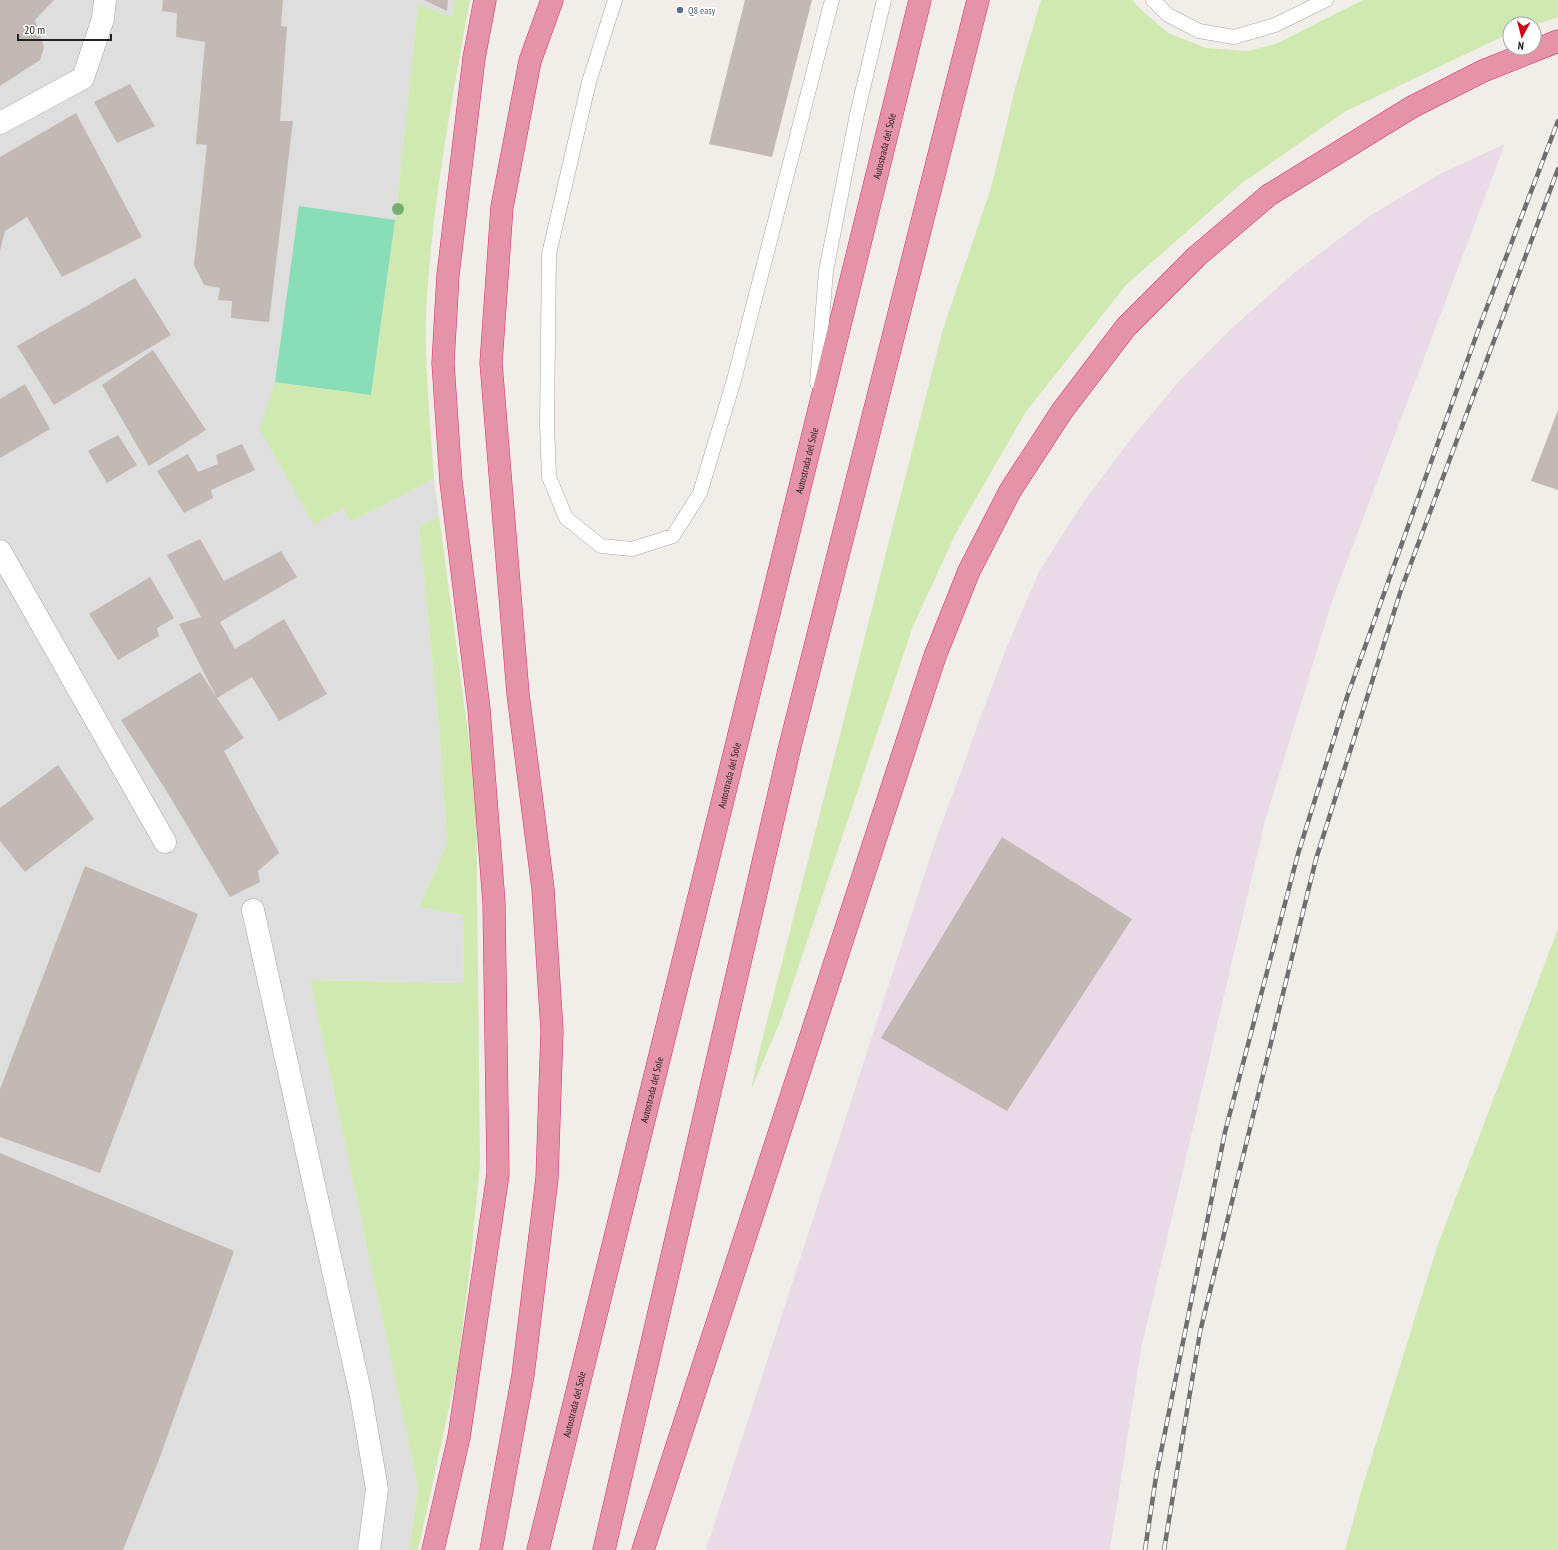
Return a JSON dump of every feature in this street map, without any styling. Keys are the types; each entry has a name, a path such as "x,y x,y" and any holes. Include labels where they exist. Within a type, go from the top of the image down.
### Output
{"highway":[{"path":"433,1550 459,1437 498,1174 494,904 479,709 451,482 443,363 448,275 474,58 485,0"},
{"path":"491,1550 523,1375 547,1178 552,1031 543,888 518,694 491,363 502,207 530,61 552,0"},
{"name":"Autostrada del Sole","path":"538,1550 920,0"},
{"path":"604,1550 790,746 978,0"},
{"path":"643,1550 934,656 969,571 1010,490 1062,411 1126,327 1197,256 1269,195 1412,107 1483,71 1558,41"}],"street":[{"path":"0,123 83,78 103,19 105,0"},
{"path":"0,552 165,842"},
{"path":"253,910 362,1404 377,1489 369,1550"}],"lane":[{"path":"614,0 589,82 549,254 547,424 549,477 566,518 601,546 632,549 673,536 700,493 734,380 832,0"},
{"path":"813,433 826,271 857,114 884,0"},
{"path":"1153,0 1168,15 1199,31 1234,37 1275,25 1326,0"}],"shaded area":[{"path":"0,0 454,0 452,17 418,4 395,220 371,395 275,382 351,522 434,479 439,516 419,527 439,729 447,843 419,907 463,915 464,983 310,980 418,1487 409,1550 0,1550"},
{"path":"1505,144 1333,598 1265,821 1141,1349 1110,1550 706,1550 933,848 1005,651 1039,572 1082,504 1127,444 1180,380 1232,328 1294,273 1371,215 1442,173"}],"green space":[{"path":"454,0 470,0 450,110 439,183 427,294 426,364 434,479 351,522 343,508 314,525 260,430 275,382 371,395 395,220 418,4 452,17"},
{"path":"1041,0 1133,0 1137,6 1168,33 1206,48 1247,51 1276,44 1363,0 1558,0 1558,17 1542,22 1542,16 1502,16 1502,37 1346,111 1242,183 1126,285 1025,413 956,533 913,626 781,1019 751,1090 757,1061 943,329 991,188 1016,85"},
{"path":"299,206 395,220 371,395 275,382"},
{"path":"439,516 476,792 480,1164 470,1267 457,1371 418,1550 409,1550 418,1487 310,980 464,983 463,915 419,907 447,843 439,729 419,527"},
{"path":"1558,929 1558,1550 1345,1550 1363,1485 1437,1247"}],"building":[{"path":"0,0 54,0 35,20 44,48 40,60 0,86"},
{"path":"163,0 283,0 281,26 287,27 280,121 293,121 269,322 231,318 232,301 218,300 220,288 204,285 194,265 207,145 196,144 205,42 176,37 177,13 162,11"},
{"path":"424,0 448,0 447,11"},
{"path":"745,0 812,0 772,157 709,144"},
{"path":"130,84 155,126 117,143 94,102"},
{"path":"76,113 142,237 62,277 27,217 5,231 0,251 0,157"},
{"path":"135,278 171,335 54,405 17,346"},
{"path":"153,350 206,430 149,466 102,385"},
{"path":"25,384 50,429 0,458 0,399"},
{"path":"1558,410 1558,490 1531,481"},
{"path":"118,435 137,465 107,483 88,451"},
{"path":"242,444 255,470 211,490 213,498 184,513 157,471 188,454 198,472 218,464 216,455"},
{"path":"200,539 224,581 281,551 297,577 220,622 235,649 284,619 327,694 279,721 252,677 217,698 179,624 201,617 167,555"},
{"path":"150,577 174,618 157,628 159,636 118,660 89,614"},
{"path":"200,672 244,738 224,751 279,853 258,871 260,882 230,897 164,787 121,720"},
{"path":"58,765 94,819 25,872 0,841 0,808"},
{"path":"1002,837 1132,919 1007,1111 881,1038"},
{"path":"85,866 198,914 100,1173 0,1137 0,1089"},
{"path":"0,1153 234,1251 158,1462 123,1550 0,1550"}],"railway":[{"path":"1145,1550 1156,1477 1225,1132 1298,854 1347,697 1479,328 1558,121"},
{"path":"1164,1550 1200,1332 1316,859 1401,590 1558,169"}],"place":[{"name":"Q8 easy","path":"680,10"}]}
